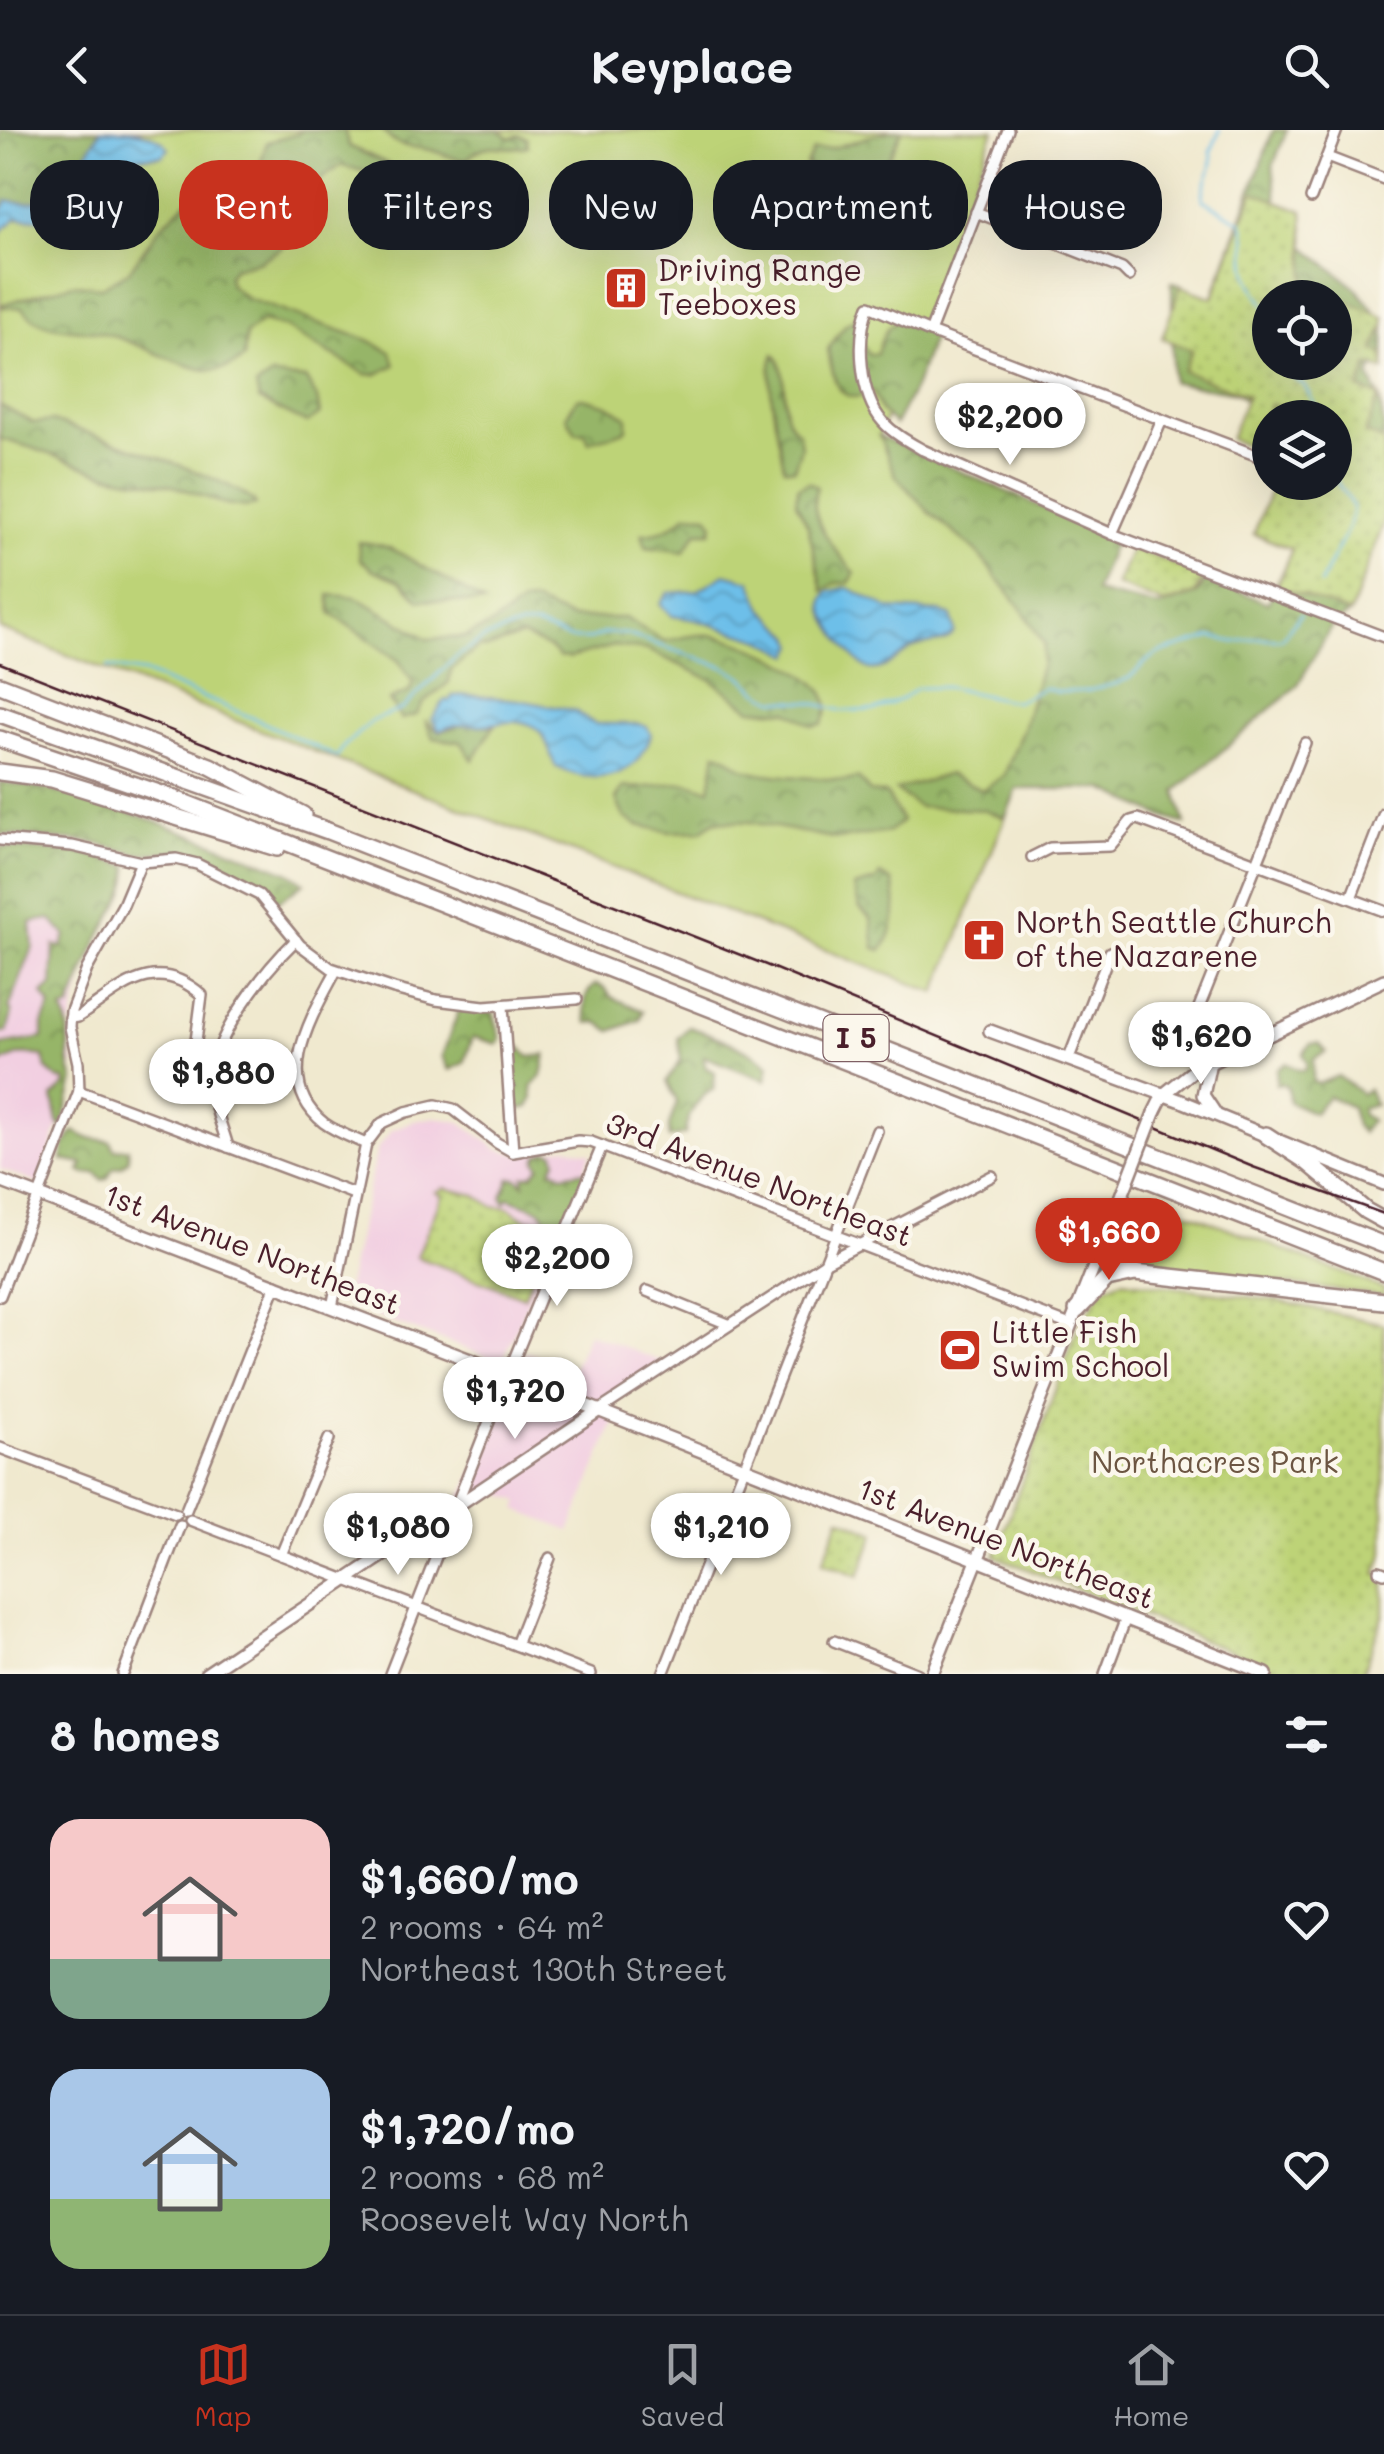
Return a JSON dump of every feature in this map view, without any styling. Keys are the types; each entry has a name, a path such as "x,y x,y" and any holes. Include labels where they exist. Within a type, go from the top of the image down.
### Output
{"highway":[{"path":"0,684 210,766 328,831"},
{"name":"I 5","path":"0,714 328,831 1384,1244"},
{"name":"I 5","path":"0,739 77,763 368,874 1384,1272"},
{"path":"0,772 52,779 368,874"},
{"path":"1266,1135 1384,1221"},
{"path":"1103,1242 1112,1260 1136,1272"},
{"path":"1074,1317 1106,1279 1136,1272 1384,1301"}],"street":[{"path":"930,332 1008,130"},
{"path":"1312,198 1338,130"},
{"path":"1327,157 1384,180"},
{"path":"976,212 1122,269 1129,276"},
{"path":"1252,454 869,306 862,321 866,384 872,404 890,428 922,450 1112,534 1384,637"},
{"path":"1112,534 1162,420"},
{"path":"1223,1118 1212,1111 1203,1095 1210,1062 1192,1025 1305,742"},
{"path":"1351,898 1384,813"},
{"path":"1032,857 1050,848 1110,846 1133,820 1159,825 1384,911"},
{"path":"0,840 72,846 142,862 182,860 236,882 266,902 296,940 336,971 436,1000 503,1006 576,999"},
{"path":"0,1296 78,1092 78,1063 70,1018 87,969 124,905 142,862"},
{"path":"211,1084 224,1034 274,962 296,940"},
{"path":"1068,1058 1110,952"},
{"path":"336,971 303,1036 298,1056 299,1078 311,1111 326,1125 366,1144"},
{"path":"70,1018 78,1017 138,978 158,974 173,977 202,995 195,1034 228,1147"},
{"path":"932,1674 1158,1104 1183,1078 1210,1062 1384,980"},
{"path":"503,1006 513,1152"},
{"path":"990,1031 1068,1058 1158,1104 1223,1118 1384,1184"},
{"path":"78,1092 354,1194"},
{"path":"332,1307 366,1144 382,1123 436,1105 453,1109 513,1152"},
{"path":"663,1674 877,1132"},
{"name":"3rd Avenue Northeast","path":"513,1152 578,1141 602,1146 857,1244 1074,1317"},
{"path":"390,1674 602,1146"},
{"path":"206,1674 728,1324 857,1244 992,1176"},
{"name":"1st Avenue Northeast","path":"0,1181 598,1410 1266,1674"},
{"path":"123,1674 276,1285"},
{"path":"646,1291 728,1324"},
{"path":"281,1555 329,1439"},
{"path":"0,1448 591,1674"},
{"path":"516,1645 550,1558"},
{"path":"1105,1674 1126,1618"},
{"path":"834,1641 918,1674"}],"shaded area":[{"path":"0,847 128,866 129,870 121,898 90,951 68,1034 73,1059 72,1085 39,1184 0,1169"},
{"path":"435,1117 460,1122 498,1149 520,1155 566,1147 591,1153 502,1362 343,1304 377,1149 392,1130"},
{"path":"588,1333 668,1364 599,1410 616,1418 570,1531 517,1510 520,1501 496,1492 456,1505 526,1352 573,1369"}],"green space":[{"path":"0,130 994,130 968,199 968,160 713,160 713,250 949,250 879,436 1115,539 936,993 0,629"},
{"path":"0,130 101,130 82,160 30,160 30,202 7,201 0,215"},
{"path":"301,130 344,130 349,146 379,160 348,160 348,167 341,165 328,174 328,160 262,160 267,142"},
{"path":"383,130 499,130 510,138 527,138 528,146 489,147 466,160 400,144"},
{"path":"902,130 888,160 808,160 813,150"},
{"path":"1273,130 1287,130 1273,166 1277,201 1303,211 1305,247 1346,280 1252,280 1252,380 1352,380 1352,285 1376,313 1384,316 1384,370 1374,367 1369,375 1379,396 1384,427 1384,522 1350,613 1332,626 1297,686 1176,791 1185,824 1104,789 1017,789 1005,818 985,810 918,807 896,790 949,774 982,790 1004,776 1024,726 1044,644 976,551 929,512 896,476 879,436 1115,539 1095,592 1159,607 1197,594 1207,579 1268,603 1292,549 1254,534 1267,500 1352,500 1352,400 1252,400 1252,406 1236,393 1172,382 1172,282 1212,299"},
{"path":"1254,192 1303,211 1306,280 1252,280 1252,380 1352,380 1352,303 1384,316 1374,350 1384,355 1384,370 1368,365 1359,389 1379,396 1365,433 1384,441 1384,522 1350,613 1277,586 1292,549 1254,534 1267,500 1352,500 1352,400 1252,400 1252,447 1230,439 1247,395 1183,371 1192,350 1162,338 1181,286 1213,298"},
{"path":"179,209 179,250 278,250 260,261 233,268 228,276 230,285 248,299 368,340 391,352 395,365 375,375 365,374 286,328 263,321 246,334 244,358 224,368 201,369 116,337 39,322 23,308 2,307 73,284 101,287 129,271 144,250 159,250 160,227"},
{"path":"856,318 856,335 869,354 877,354 886,330 898,321 933,336 915,386 895,425 881,411 873,391 852,397 835,380 828,349 845,325"},
{"path":"774,354 783,373 787,416 799,433 801,447 794,469 784,468 776,426 770,378"},
{"path":"272,376 306,379 317,398 320,414 307,423 259,400 256,386"},
{"path":"577,399 608,405 627,417 627,429 589,442 585,433 576,433 566,416"},
{"path":"0,405 34,423 53,421 196,471 246,495 256,505 225,504 173,486 106,474 0,439"},
{"path":"809,482 817,487 815,510 824,533 855,573 849,583 836,583 823,591 808,526 796,502 798,487"},
{"path":"687,514 708,515 713,523 711,532 697,532 684,552 646,547 642,534 666,529"},
{"path":"358,542 395,551 484,603 419,600 401,581 373,570 360,559"},
{"path":"1132,548 1204,576 1195,594 1164,604 1116,585"},
{"path":"329,595 356,597 428,639 465,637 493,624 522,603 533,602 570,618 625,618 664,641 698,635 723,638 795,669 822,691 827,710 822,724 813,726 788,711 751,709 710,679 648,650 614,646 559,657 550,648 522,636 479,647 451,670 449,682 423,703 416,715 401,719 389,700 409,692 413,683 399,661 331,613"},
{"path":"425,720 439,732 466,723 494,726 473,760 461,742 433,738"},
{"path":"716,753 764,774 846,781 858,778 870,792 886,794 902,821 889,832 838,839 750,822 715,821 701,831 670,832 637,825 624,817 616,799 623,787 685,783 710,789"},
{"path":"0,782 74,796 148,819 290,873 304,883 279,901 247,878 177,852 138,854 90,842 0,834"},
{"path":"0,847 85,853 128,866 127,884 120,901 93,951 70,1008 63,1010 74,1080 62,1128 53,1097 66,1084 65,1080 47,1070 44,1057 22,1055 0,1064 0,1045 43,1038 43,1023 51,1006 43,994 52,986 54,945 62,947 66,935 50,919 31,922 33,947 9,1008 12,1013 7,1032 0,1033"},
{"path":"880,875 892,882 895,899 893,926 882,950 875,948 871,919 859,907 854,887 876,881"},
{"path":"596,984 611,997 643,1011 640,1020 611,1031 598,1022 588,1023 585,1002"},
{"path":"459,1010 493,1012 501,1039 498,1044 473,1037 464,1063 449,1070 442,1056"},
{"path":"689,1027 731,1043 769,1065 766,1080 703,1056 706,1068 715,1072 714,1089 694,1108 685,1134 669,1138 677,1102 667,1081 681,1060 678,1038"},
{"path":"1319,1043 1326,1052 1313,1060 1313,1082 1318,1084 1338,1076 1362,1094 1368,1089 1375,1105 1361,1109 1362,1115 1371,1120 1362,1133 1351,1107 1328,1096 1314,1113 1289,1102 1288,1088 1276,1084 1277,1070 1286,1063 1305,1070 1303,1054 1310,1044"},
{"path":"520,1047 529,1057 546,1055 542,1076 532,1087 533,1099 529,1107 520,1109 512,1082 513,1052"},
{"path":"74,1131 110,1141 114,1149 128,1148 129,1159 113,1168 107,1179 102,1180 96,1173 85,1174 80,1171 83,1164 62,1160 64,1146"},
{"path":"554,1152 556,1160 551,1171 561,1175 585,1171 589,1175 564,1234 560,1235 554,1233 553,1222 541,1210 508,1198 505,1203 502,1197 510,1178 524,1184 523,1176 533,1174 540,1166 536,1161 538,1155"},
{"path":"444,1188 475,1195 492,1206 509,1208 527,1220 546,1223 551,1228 524,1297 417,1257 442,1195 436,1192"},
{"path":"1136,1192 1384,1289 1384,1296 1130,1265 1113,1252"},
{"name":"Northacres Park","path":"1122,1280 1279,1301 1384,1324 1384,1553 1376,1574 1384,1577 1384,1614 1362,1674 1287,1674 995,1556 1077,1330 1103,1288"},
{"path":"840,1518 875,1533 859,1576 823,1562"}],"water":[{"path":"101,130 149,135 169,149 162,156 82,160"},
{"path":"7,200 30,201 30,219 17,218 0,232 0,215"},
{"path":"725,574 751,581 763,609 792,636 796,645 791,655 762,640 672,616 660,604 668,593 697,591"},
{"path":"847,587 890,609 951,616 955,632 940,642 912,648 881,668 870,669 849,651 823,606 828,592"},
{"path":"467,695 575,711 595,724 639,724 647,727 651,735 636,762 625,770 600,777 571,773 556,767 542,735 526,723 456,725 439,731 432,719 445,700"}],"waterway":[{"path":"1220,130 1211,151 1212,164 1203,200 1242,222 1252,283"},
{"path":"1297,380 1312,400"},
{"path":"1321,584 1346,534 1352,515 1349,500"},
{"path":"107,667 144,673 337,757 372,721 402,709 456,657 485,638 521,626 536,626 571,639 626,634 724,667 774,700 809,702 843,711 875,710 917,688 945,687 1016,702 1044,688 1058,692 1087,691 1129,678 1159,653 1212,637 1235,642 1281,639 1301,614"}],"tram line":[{"path":"0,663 766,965 1253,1167 1384,1214"}],"place":[{"name":"Driving Range Teeboxes","path":"626,288"},
{"name":"North Seattle Church of the Nazarene","path":"984,940"},
{"name":"Little Fish Swim School","path":"960,1350"}]}
